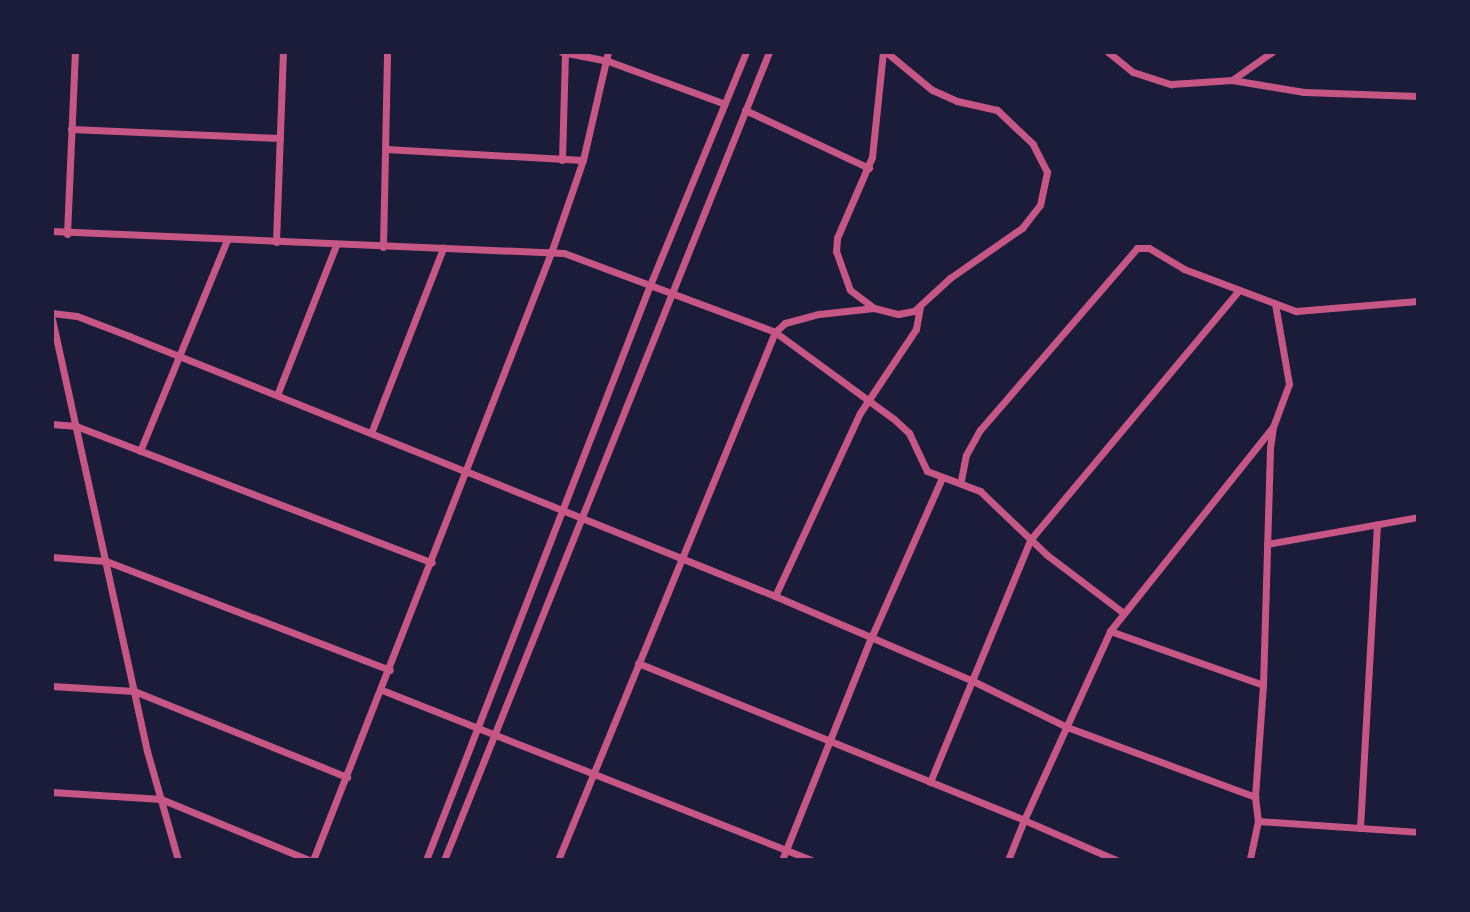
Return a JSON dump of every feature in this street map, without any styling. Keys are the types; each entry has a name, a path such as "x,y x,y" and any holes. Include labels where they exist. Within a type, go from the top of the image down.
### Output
{"street":[{"path":"67,234 75,52"},
{"path":"276,242 283,52"},
{"path":"383,247 387,52"},
{"path":"426,859 480,728 650,285 746,52"},
{"path":"444,859 497,736 584,519 670,292 769,52"},
{"path":"874,308 843,279 836,251 837,238 869,168 885,67 884,52"},
{"path":"558,859 775,332 786,323 818,314 874,308 898,314 920,306 950,278 1022,228 1040,205 1047,172 1033,144 997,110 957,101 932,90 884,52"},
{"path":"1108,52 1153,81 1197,85 1232,80 1304,92 1418,96"},
{"path":"1232,80 1272,52"},
{"path":"562,159 564,53 608,57 723,103"},
{"path":"52,792 161,799 311,859 390,670 552,250 583,160 608,57"},
{"path":"745,110 869,168"},
{"path":"71,129 280,138"},
{"path":"386,149 583,160"},
{"path":"52,231 67,234 383,247 552,250 670,292 775,332 909,433 927,471 942,478 961,480 993,501 1030,540 1122,612"},
{"path":"140,451 227,240"},
{"path":"277,395 336,244"},
{"path":"371,433 443,248"},
{"path":"961,480 966,455 980,430 1133,250 1149,248 1184,269 1275,304 1313,313 1418,301"},
{"path":"930,782 1030,540 1239,290"},
{"path":"1008,859 1110,631 1122,612 1272,427 1289,384 1275,304"},
{"path":"775,596 868,401 906,348 920,306"},
{"path":"52,313 77,316 277,395 679,560 775,596 971,680 1067,727 1255,797"},
{"path":"52,319 134,691 178,859"},
{"path":"52,424 76,426 432,562"},
{"path":"1250,859 1258,821 1255,797 1263,685 1272,427"},
{"path":"782,859 788,850 871,638 942,478"},
{"path":"1268,544 1418,517"},
{"path":"1360,828 1377,524"},
{"path":"52,557 106,561 390,670"},
{"path":"1110,631 1263,685"},
{"path":"638,663 1116,859"},
{"path":"52,686 134,691 347,777"},
{"path":"382,690 811,859"},
{"path":"1258,821 1418,832"}]}
